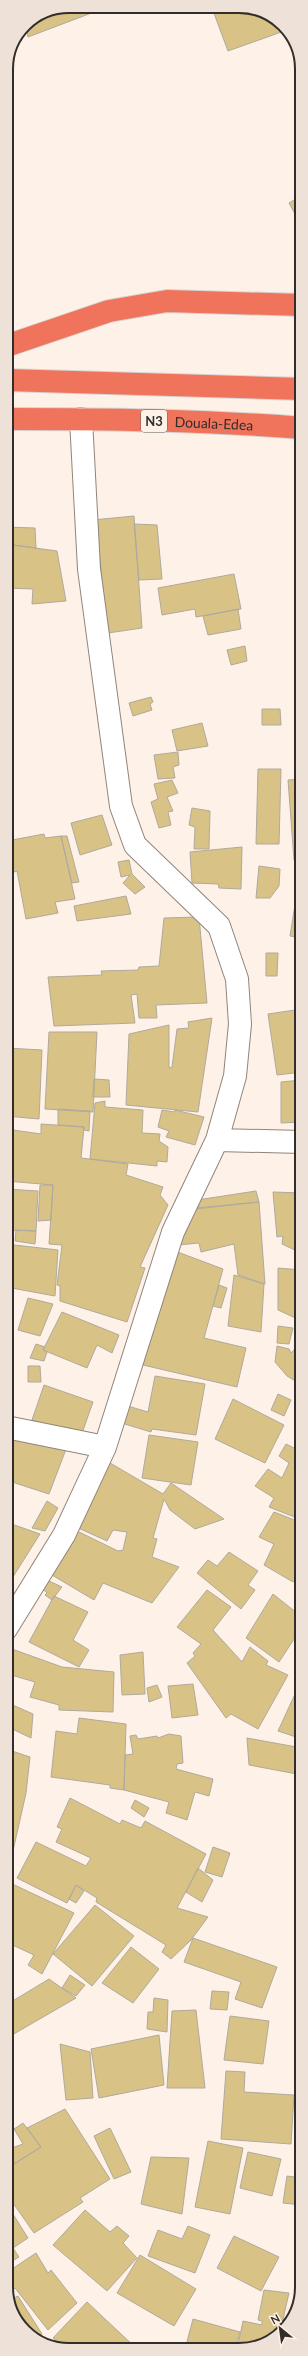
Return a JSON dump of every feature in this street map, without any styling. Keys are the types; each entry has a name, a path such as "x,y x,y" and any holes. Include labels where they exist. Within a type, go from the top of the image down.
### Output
{"highway":[{"path":"13,344 109,311 167,301 295,305"},
{"path":"13,380 295,389"},
{"name":"Douala-Edea","path":"13,419 81,419 256,424 295,427"}],"street":[{"path":"13,1618 64,1535 105,1447 123,1385 173,1232 217,1140 235,1076 240,1024 237,979 219,926 135,845 121,806 89,569 81,419"},
{"path":"217,1140 295,1142"},
{"path":"13,1429 105,1447"}],"building":[{"path":"91,13 28,37 27,33 30,30 48,17 58,14"},
{"path":"214,13 246,13 253,15 264,19 280,32 228,51"},
{"path":"295,199 295,214 289,203"},
{"path":"134,516 142,628 108,633 99,552 92,520"},
{"path":"134,524 157,525 162,579 139,580"},
{"path":"13,527 35,528 36,548 13,545"},
{"path":"13,545 57,551 66,601 32,604 33,589 13,588"},
{"path":"234,574 241,609 196,617 195,609 162,615 158,588"},
{"path":"238,609 241,629 208,635 203,616"},
{"path":"245,646 247,661 231,665 227,650"},
{"path":"151,697 153,702 150,704 152,710 133,716 129,703"},
{"path":"262,709 280,709 281,725 262,725"},
{"path":"202,723 208,746 177,751 172,730"},
{"path":"178,752 179,765 173,767 175,778 158,779 154,755"},
{"path":"258,769 281,769 279,844 256,844"},
{"path":"172,780 178,793 167,797 173,811 168,812 171,825 159,828 151,802 158,799 154,784"},
{"path":"288,780 295,780 294,860"},
{"path":"192,808 210,811 209,849 194,849 195,827 189,825"},
{"path":"102,815 112,845 80,855 71,823"},
{"path":"44,834 45,838 61,836 75,899 55,902 58,913 26,919 17,871 13,872 13,840"},
{"path":"61,836 67,836 79,882 72,883"},
{"path":"242,847 241,889 219,888 218,884 192,883 190,852"},
{"path":"129,860 132,874 145,887 135,894 123,883 130,875 121,877 118,862"},
{"path":"259,866 280,869 279,886 270,898 256,898"},
{"path":"126,896 131,914 77,921 74,906"},
{"path":"295,905 295,937 290,936"},
{"path":"199,917 207,1003 156,1005 157,1018 139,1018 137,994 131,995 135,1023 54,1026 48,977 102,975 101,971 138,970 139,967 159,966 164,918"},
{"path":"266,953 278,953 277,976 266,976"},
{"path":"295,1010 295,1073 277,1075 268,1014"},
{"path":"212,1018 198,1112 126,1105 129,1034 169,1025 169,1068 172,1067 177,1029 189,1028 188,1022"},
{"path":"49,1032 97,1032 93,1112 45,1109"},
{"path":"13,1048 42,1050 39,1119 13,1117"},
{"path":"94,1079 109,1080 110,1097 93,1097"},
{"path":"295,1081 295,1122 281,1123 281,1082"},
{"path":"105,1101 105,1107 143,1110 142,1133 160,1134 159,1141 168,1147 167,1162 157,1161 157,1166 90,1159 95,1103"},
{"path":"58,1109 90,1111 89,1131 84,1130 84,1127 58,1125"},
{"path":"162,1110 174,1112 175,1110 204,1117 195,1145 166,1137 169,1131 158,1127"},
{"path":"41,1124 84,1127 81,1158 128,1164 126,1175 163,1187 160,1195 168,1205 140,1267 145,1268 127,1322 60,1301 60,1286 57,1285 62,1245 49,1244 53,1185 13,1182 13,1130 41,1134"},
{"path":"40,1185 53,1185 51,1220 38,1221"},
{"path":"13,1189 38,1191 36,1231 13,1230"},
{"path":"256,1191 259,1202 197,1208 199,1206 197,1200"},
{"path":"273,1192 295,1193 295,1250 282,1244 283,1236 277,1237"},
{"path":"259,1202 265,1284 238,1275 234,1244 201,1252 199,1243 178,1245 186,1210"},
{"path":"16,1230 36,1231 35,1244 15,1241"},
{"path":"13,1245 58,1250 55,1296 13,1288"},
{"path":"175,1251 223,1269 204,1338 246,1348 237,1387 143,1365"},
{"path":"278,1268 295,1269 295,1318 278,1310"},
{"path":"234,1275 264,1284 261,1332 228,1326"},
{"path":"219,1285 227,1288 221,1308 213,1306"},
{"path":"28,1298 53,1304 40,1336 18,1330"},
{"path":"62,1312 119,1335 112,1353 97,1345 87,1368 43,1350"},
{"path":"278,1326 293,1328 289,1344 277,1343"},
{"path":"36,1344 45,1347 43,1350 47,1352 44,1361 30,1358"},
{"path":"277,1346 289,1349 291,1353 295,1349 295,1381 287,1376 275,1362"},
{"path":"28,1366 40,1366 41,1382 28,1382"},
{"path":"155,1376 205,1384 196,1435 152,1429 151,1432 115,1421 121,1404 148,1412"},
{"path":"44,1385 93,1402 81,1436 32,1420"},
{"path":"278,1394 291,1400 284,1416 271,1410"},
{"path":"233,1399 284,1425 265,1463 215,1439"},
{"path":"13,1432 68,1444 49,1494 13,1481"},
{"path":"149,1435 198,1442 191,1485 142,1478"},
{"path":"286,1444 295,1448 295,1517 269,1507 274,1498 255,1486 268,1469 282,1478 289,1463 279,1456"},
{"path":"105,1460 163,1494 171,1483 224,1519 195,1529 170,1510 164,1499 153,1538 157,1539 152,1557 179,1567 152,1603 103,1583 94,1600 52,1575 75,1530 118,1551 123,1550 127,1532 113,1530 107,1541 76,1527"},
{"path":"47,1501 58,1508 45,1531 32,1528"},
{"path":"274,1512 295,1520 295,1579 293,1582 264,1565 274,1544 259,1537"},
{"path":"13,1524 40,1534 13,1577"},
{"path":"229,1552 258,1571 248,1585 255,1590 241,1609 197,1573 208,1560 217,1566"},
{"path":"49,1581 62,1587 52,1600 45,1595 47,1593 43,1589"},
{"path":"207,1590 231,1607 213,1630 242,1662 250,1647 268,1661 266,1665 288,1675 258,1729 231,1714 226,1718 187,1663 195,1656 193,1653 201,1644 177,1627"},
{"path":"273,1594 295,1611 295,1638 279,1662 246,1638"},
{"path":"54,1596 88,1612 73,1640 89,1650 79,1667 29,1642"},
{"path":"13,1649 62,1667 114,1672 113,1712 59,1710 59,1705 30,1697 35,1682 13,1675"},
{"path":"143,1652 145,1694 122,1695 120,1655"},
{"path":"193,1684 198,1715 172,1718 168,1686"},
{"path":"157,1685 162,1697 149,1702 147,1688"},
{"path":"295,1694 295,1737 278,1731"},
{"path":"13,1705 33,1714 31,1738 13,1729"},
{"path":"79,1718 126,1724 124,1790 110,1788 110,1785 51,1777 56,1731 77,1734"},
{"path":"169,1734 181,1736 183,1763 177,1764 176,1769 213,1779 209,1796 195,1792 187,1820 166,1813 169,1802 124,1790 125,1755 133,1754 130,1736 136,1735 138,1739 157,1736 158,1738"},
{"path":"247,1738 295,1747 295,1774 249,1765"},
{"path":"13,1751 30,1757 26,1793 13,1851"},
{"path":"70,1798 120,1824 122,1820 141,1828 145,1821 206,1854 177,1908 208,1917 191,1940 171,1959 162,1952 166,1945 96,1902 97,1898 76,1885 67,1903 17,1878 36,1842 86,1866 91,1858 56,1842 62,1829 57,1827"},
{"path":"135,1800 149,1808 144,1817 131,1808"},
{"path":"213,1847 230,1853 222,1877 205,1872"},
{"path":"198,1868 213,1880 202,1902 186,1892"},
{"path":"13,1884 74,1913 42,1974 28,1965 34,1955 13,1945"},
{"path":"76,1885 84,1891 76,1903 69,1899"},
{"path":"95,1905 134,1936 92,1986 53,1954"},
{"path":"193,1938 277,1967 262,2008 235,1999 241,1982 184,1962"},
{"path":"131,1947 159,1969 133,2003 102,1983"},
{"path":"70,1975 85,1985 76,1996 62,1988"},
{"path":"49,1979 76,1998 13,2034 13,2001"},
{"path":"212,1991 229,1992 227,2010 210,2009"},
{"path":"154,1998 168,2000 167,2032 147,2029 148,2012 153,2012"},
{"path":"196,2010 205,2088 167,2088 172,2011"},
{"path":"230,2016 269,2021 263,2064 224,2060"},
{"path":"159,2035 164,2085 99,2098 91,2049"},
{"path":"60,2044 90,2052 93,2098 66,2100"},
{"path":"226,2071 245,2072 244,2092 294,2095 291,2144 221,2139"},
{"path":"65,2109 110,2179 80,2198 83,2202 34,2233 13,2203 13,2165 41,2147 27,2128"},
{"path":"23,2123 41,2147 13,2165 13,2148 23,2144 14,2129"},
{"path":"110,2128 131,2172 114,2179 94,2136"},
{"path":"208,2141 243,2148 230,2214 195,2207"},
{"path":"248,2152 281,2159 272,2196 240,2188"},
{"path":"151,2157 189,2158 182,2214 141,2204"},
{"path":"287,2176 295,2177 295,2204 283,2203"},
{"path":"85,2210 110,2232 117,2226 129,2236 123,2243 137,2258 107,2291 53,2245"},
{"path":"13,2214 28,2238 13,2248"},
{"path":"188,2226 210,2235 195,2273 148,2256 158,2230 182,2239"},
{"path":"234,2236 279,2257 261,2291 217,2268"},
{"path":"13,2248 19,2257 13,2261"},
{"path":"36,2253 48,2273 51,2270 77,2303 48,2330 15,2288 13,2289 13,2268"},
{"path":"140,2255 196,2289 174,2326 117,2293"},
{"path":"264,2290 289,2293 281,2324 264,2337 253,2341 238,2343 243,2321 262,2325 262,2321 258,2320"},
{"path":"18,2296 42,2334 41,2335 27,2324 17,2308 14,2298"},
{"path":"87,2302 131,2343 69,2343 57,2342 53,2338"},
{"path":"193,2319 240,2332 237,2343 187,2343"}]}
